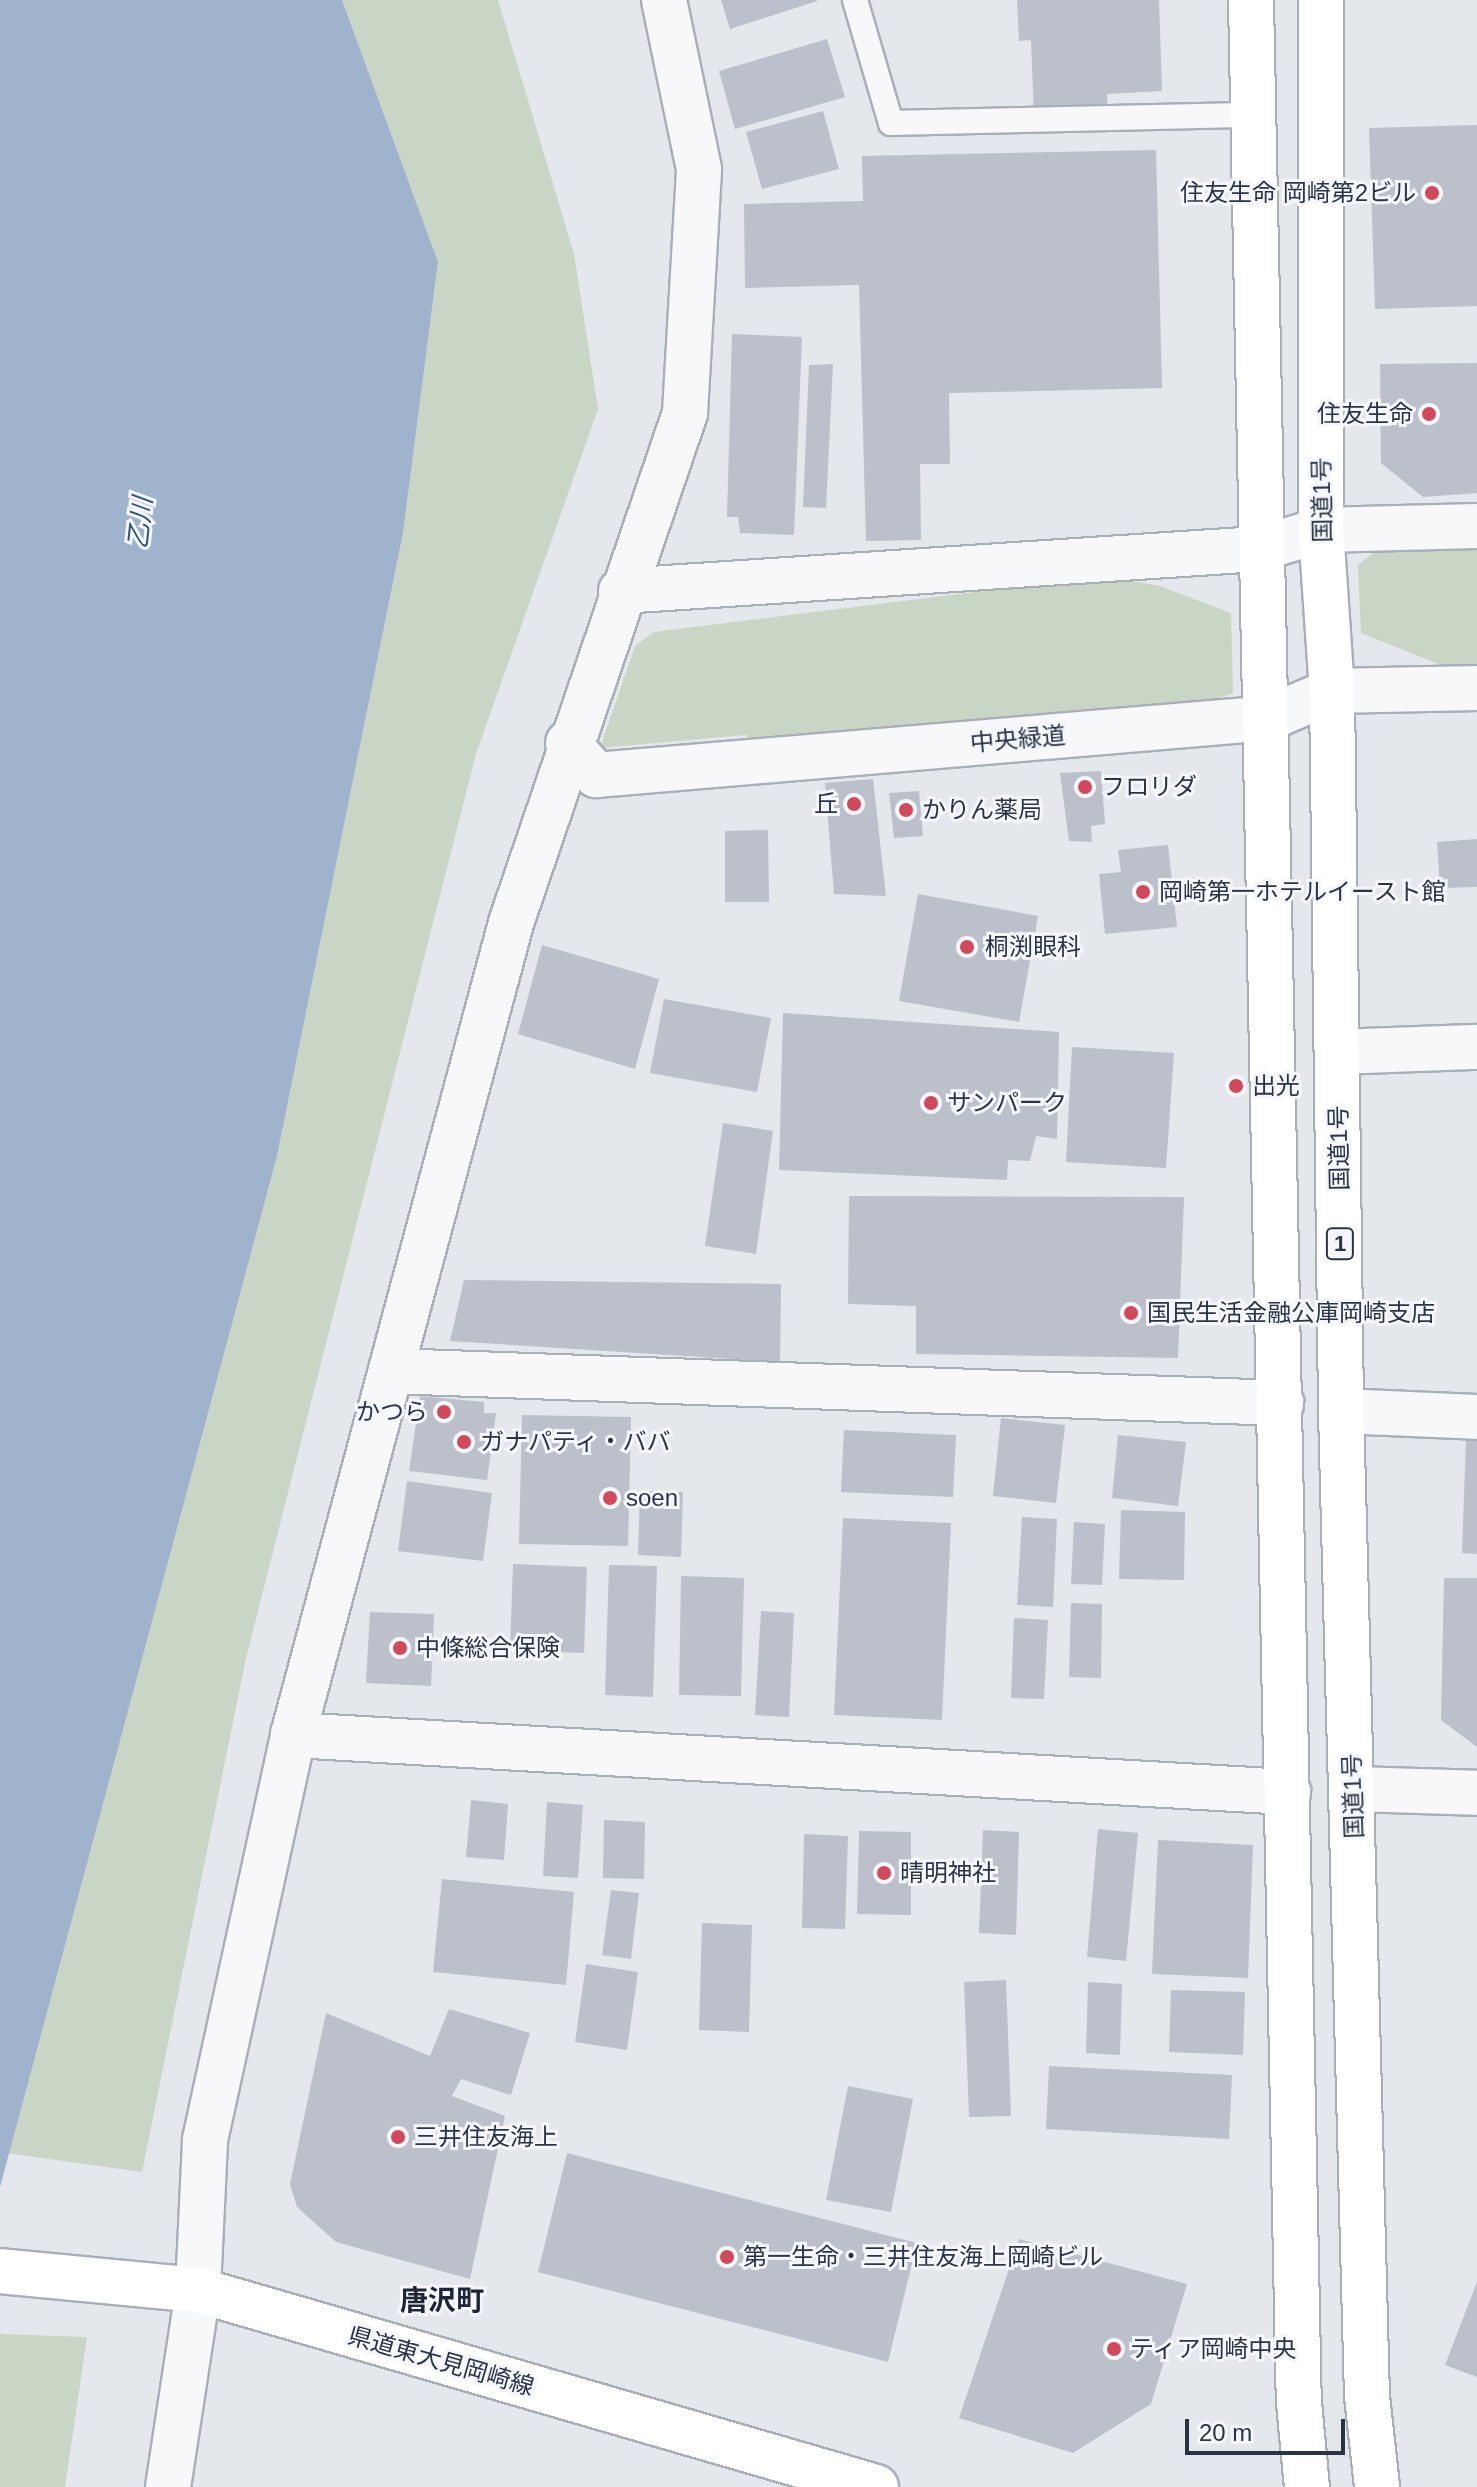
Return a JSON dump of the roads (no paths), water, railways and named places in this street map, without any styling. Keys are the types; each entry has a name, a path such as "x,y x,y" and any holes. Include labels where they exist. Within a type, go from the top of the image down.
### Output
{"main road":[{"path":"1251,0 1259,549 1269,718 1299,2403 1307,2487"},
{"name":"国道1号","path":"1321,0 1321,530 1332,691 1341,1411 1367,2396 1377,2487"},
{"name":"県道東大見岡崎線","path":"0,2271 198,2290 876,2487"}],"street":[{"path":"168,2487 198,2290 205,2140 293,1735 511,923 568,743 685,413 699,169 664,0"},
{"path":"621,591 1259,549 1321,530 1477,526"},
{"name":"中央緑道","path":"568,743 596,775 1269,718 1332,691 1477,688"},
{"path":"1338,1052 1477,1047"},
{"path":"391,1371 1281,1403"},
{"path":"1341,1411 1477,1417"},
{"path":"293,1735 1288,1792"},
{"path":"1353,1789 1477,1793"}],"lane":[{"path":"855,0 891,123 1253,115"}],"water":[{"name":"乙川","path":"0,0 342,0 438,262 403,533 277,1156 0,2187"}],"place":[{"name":"住友生命 岡崎第2ビル","path":"1432,193"},
{"name":"住友生命","path":"1429,414"},
{"name":"フロリダ","path":"1085,787"},
{"name":"丘","path":"854,804"},
{"name":"かりん薬局","path":"906,810"},
{"name":"岡崎第一ホテルイースト館","path":"1143,892"},
{"name":"桐渕眼科","path":"967,947"},
{"name":"出光","path":"1236,1086"},
{"name":"サンパーク","path":"931,1103"},
{"name":"国民生活金融公庫岡崎支店","path":"1131,1313"},
{"name":"かつら","path":"444,1412"},
{"name":"ガナパティ・ババ","path":"464,1442"},
{"name":"soen","path":"610,1498"},
{"name":"中條総合保険","path":"400,1648"},
{"name":"晴明神社","path":"884,1873"},
{"name":"三井住友海上","path":"398,2137"},
{"name":"第一生命・三井住友海上岡崎ビル","path":"727,2257"},
{"name":"ティア岡崎中央","path":"1114,2349"}],"district":[{"name":"唐沢町","path":"442,2301"}]}
